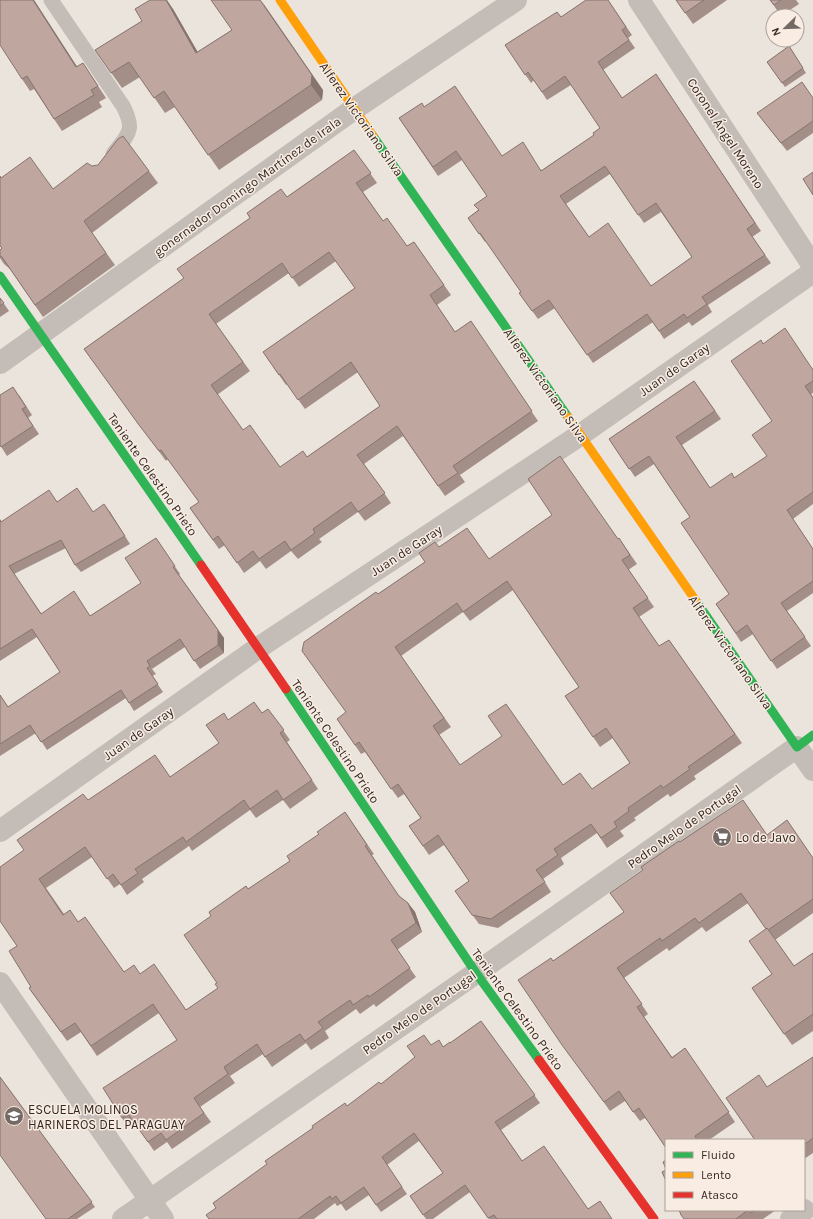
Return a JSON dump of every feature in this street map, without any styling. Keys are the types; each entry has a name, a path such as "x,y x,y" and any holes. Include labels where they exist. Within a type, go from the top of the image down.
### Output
{"street":[{"name":"Alferez Victoriano Silva","path":"280,0 580,435 805,741 813,770"},
{"name":"gonernador Domingo Martínez de Irala","path":"0,363 354,109 516,0"},
{"name":"Coronel Ángel Moreno","path":"639,0 813,266"},
{"name":"Juan de Garay","path":"0,831 258,648 580,435 813,272"},
{"name":"Teniente Celestino Prieto","path":"0,276 258,648 476,973 654,1219"},
{"name":"Pedro Melo de Portugal","path":"123,1219 805,741"},
{"path":"0,983 163,1219"},
{"path":"791,1219 803,1211"}],"lane":[{"path":"51,0 124,106 127,113 130,126 129,133 107,163"}],"building":[{"path":"0,0 33,0 76,67 83,63 98,86 91,90 94,95 54,119 27,76 22,79 0,45"},
{"path":"150,0 166,0 196,53 232,30 211,0 260,0 312,75 311,85 208,155 164,91 154,98 129,62 111,73 95,50 142,21 135,9"},
{"path":"586,0 608,0 626,27 622,30 629,40 598,62 622,98 656,74 755,223 747,229 765,255 702,297 707,304 687,318 684,314 659,331 647,314 587,355 549,300 532,311 519,293 521,292 468,218 479,210 474,205 487,196 456,151 433,167 399,118 422,103 424,107 455,86 502,156 523,142 541,171 594,135 593,133 600,128 565,76 542,92 528,72 525,75 505,45 557,12 561,17","holes":["605,166 638,215 656,203 692,257 651,286 608,223 589,237 560,196"]},
{"path":"676,0 704,0 685,13"},
{"path":"770,0 781,0 774,5"},
{"path":"786,48 790,48 803,68 782,83 767,62"},
{"path":"802,82 813,98 813,121 781,143 757,113"},
{"path":"123,136 149,171 84,221 106,253 35,305 0,256 0,250 2,248 0,246 0,176 1,178 30,157 53,189 87,163 92,166 98,165 118,139"},
{"path":"354,150 371,173 356,183 383,221 387,218 407,246 414,242 444,285 430,295 455,332 471,321 532,411 453,466 458,473 438,486 397,426 357,455 385,493 358,512 351,502 313,529 315,533 291,550 285,541 259,559 253,551 237,563 218,536 213,540 190,508 199,502 161,450 159,451 139,425 84,349 184,278 177,269 250,218 247,213 281,189 287,197","holes":["329,252 355,288 263,352 298,400 351,362 380,406 307,457 303,451 280,467 250,425 243,430 211,385 243,362 209,314 282,263 292,278"]},
{"path":"813,172 813,195 803,179"},
{"path":"0,298 4,303 0,306"},
{"path":"785,328 813,370 813,381 805,386 813,398 813,492 787,510 813,549 813,581 781,603 805,637 771,661 747,625 736,633 716,604 729,594 681,523 690,517 649,456 629,469 609,439 694,381 715,411 676,437 710,488 732,473 734,478 767,456 752,435 772,421 731,361 761,340 763,344"},
{"path":"13,387 26,407 22,409 33,426 1,447 0,395"},
{"path":"560,456 630,555 622,560 648,598 633,608 659,646 669,640 735,734 688,767 690,769 663,788 661,785 628,808 629,811 614,822 617,827 601,838 591,824 554,849 558,855 536,870 545,882 491,919 472,915 455,891 469,881 438,835 423,846 409,826 421,818 398,784 391,789 359,742 355,745 337,719 346,712 302,651 304,642 376,592 378,594 425,562 419,553 435,542 439,547 467,528 489,559 552,515 528,479","holes":["507,581 579,687 565,696 593,737 606,728 630,763 592,789 580,773 563,785 506,704 488,716 502,736 460,765 433,726 444,718 395,647 457,603 463,612"]},
{"path":"77,488 93,512 104,504 125,536 75,565 61,540 9,566 41,614 74,591 90,616 141,583 125,558 156,538 175,566 173,567 218,630 218,645 194,661 180,639 147,661 150,666 147,668 158,684 129,703 121,690 41,742 30,725 0,744 0,695 8,707 60,672 32,629 0,649 0,520 1,522 49,490 57,502"},
{"path":"254,702 262,713 268,709 284,730 280,733 312,780 283,800 277,790 250,809 244,800 186,842 183,837 135,869 138,873 121,885 113,874 107,879 85,847 39,879 63,915 70,910 78,922 85,917 124,972 134,965 140,974 154,964 186,1010 218,988 215,984 217,983 184,935 211,916 209,912 246,886 248,889 290,861 287,856 319,834 317,832 345,812 367,845 365,846 399,896 408,903 416,923 391,940 410,968 369,997 368,995 353,1005 350,1000 318,1022 323,1028 305,1041 300,1034 265,1057 257,1044 224,1067 228,1074 194,1098 204,1113 166,1140 161,1133 148,1142 128,1114 122,1118 103,1088 177,1040 153,1004 91,1046 75,1023 61,1032 29,988 31,987 9,951 17,946 0,921 0,867 24,850 17,840 83,794 88,800 155,755 170,777 219,743 206,725 224,713 228,720"},
{"path":"743,800 767,835 787,820 813,858 813,899 768,930 741,893 699,923 695,918 662,941 660,938 617,968 642,1004 637,1007 672,1058 685,1048 729,1112 695,1136 696,1139 665,1139 665,1147 639,1108 633,1112 619,1091 604,1102 562,1045 518,980 551,958 553,961 624,912 610,893 643,870 641,867 679,841 680,842"},
{"path":"767,928 794,966 813,953 813,1014 784,1034 752,988 772,974 749,941"},
{"path":"481,1021 535,1095 495,1122 522,1161 544,1146 588,1209 600,1201 612,1219 497,1219 494,1215 488,1218 465,1185 423,1215 410,1196 443,1173 414,1133 382,1157 402,1187 376,1205 364,1187 341,1203 336,1196 332,1199 330,1196 298,1219 209,1219 206,1215 216,1208 213,1203 267,1164 265,1161 313,1128 312,1126 345,1103 347,1106 379,1082 381,1084 415,1057 407,1046 424,1035 431,1045 439,1040 443,1047"},
{"path":"813,1057 813,1138 805,1144 805,1139 754,1139 726,1098 759,1075 767,1087"},
{"name":"ESCUELA MOLINOS HARINEROS DEL PARAGUAY","path":"0,1077 92,1202 68,1219 46,1219 0,1155"},
{"path":"665,1170 665,1179 662,1172"},
{"path":"679,1211 747,1211 736,1219 684,1219"}],"traffic: fast":[{"path":"373,136 568,417"},
{"path":"0,276 201,565"},
{"path":"696,601 797,747 813,735"},
{"path":"286,689 476,973 539,1060"}],"traffic: slow":[{"path":"280,0 373,136"},
{"path":"568,417 696,601"}],"traffic: jam":[{"path":"201,565 286,689"},
{"path":"539,1060 654,1219"}],"place":[{"name":"Lo de Javo","path":"722,837"},
{"name":"ESCUELA MOLINOS HARINEROS DEL PARAGUAY","path":"14,1116"}]}
